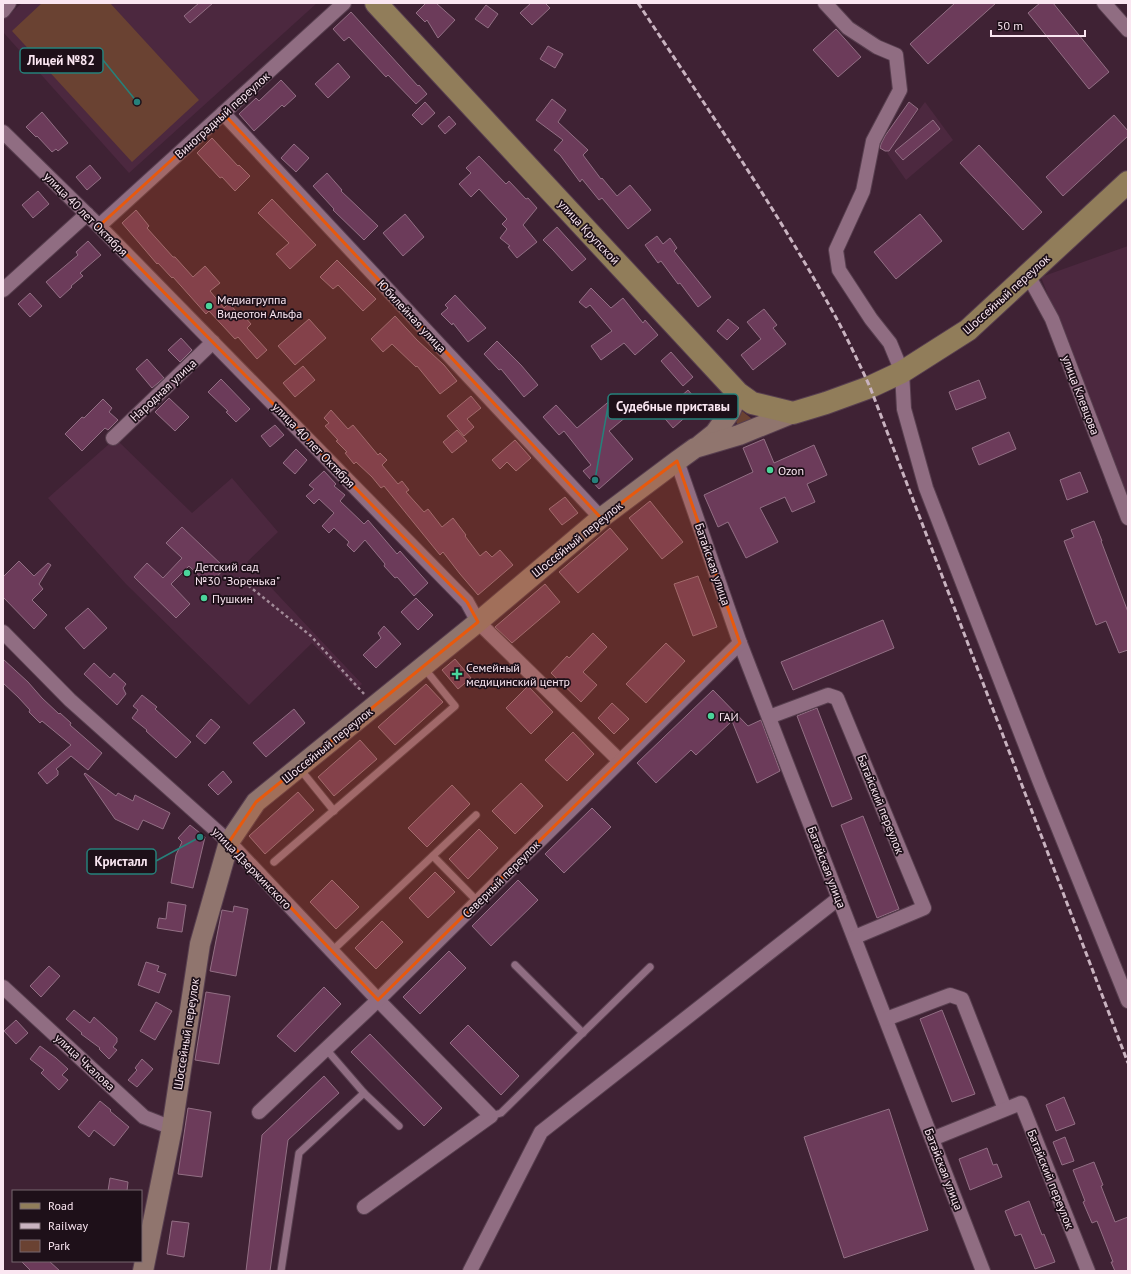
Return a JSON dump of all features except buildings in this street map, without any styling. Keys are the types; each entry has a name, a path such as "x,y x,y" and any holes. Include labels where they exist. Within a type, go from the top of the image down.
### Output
{"main road":[{"name":"улица Крупской","path":"376,3 738,392 752,402 793,413"},
{"name":"Шоссейный переулок","path":"143,1271 172,1128 200,944 229,842 256,802 478,622 601,518 676,461 695,448 739,434 793,413 826,403 902,372 968,330 1128,182"},
{"path":"695,448 715,432 730,412 738,392"}],"street":[{"path":"3,11 10,3"},
{"name":"Виноградный переулок","path":"99,226 344,3"},
{"path":"824,3 848,28 877,47 896,55 900,90 873,141 863,191 836,250 839,270 871,318 890,343 902,372 904,408 926,488 1039,780 1128,1001"},
{"path":"1104,3 1128,30"},
{"name":"Юбилейная улица","path":"223,113 601,518"},
{"name":"улица 40 лет Октября","path":"3,132 99,226 467,602 478,622 620,761"},
{"path":"3,290 87,214"},
{"name":"улица Клевцова","path":"1028,275 1052,319 1128,518"},
{"name":"Народная улица","path":"113,438 213,342"},
{"name":"Батайская улица","path":"676,461 740,643 983,1271"},
{"name":"улица Дзержинского","path":"3,632 70,700 229,842 378,1000 491,1116"},
{"name":"Северный переулок","path":"260,1112 378,1000 740,643"},
{"name":"Батайский переулок","path":"769,717 828,695 837,698 924,908 855,937"},
{"path":"470,1271 541,1132 839,898"},
{"name":"улица Чкалова","path":"3,987 144,1117 172,1128"},
{"path":"886,1019 950,995 962,999 1005,1109"},
{"name":"Батайский переулок","path":"932,1139 1021,1103 1088,1271"},
{"path":"364,1206 491,1116"}],"lane":[{"path":"274,862 456,706 423,666"},
{"path":"298,768 334,811"},
{"path":"332,951 476,815"},
{"path":"433,856 478,902"},
{"path":"515,965 583,1033"},
{"path":"491,1116 501,1113 650,967"},
{"path":"326,1049 364,1093 399,1126"},
{"path":"281,1271 299,1153 364,1093"}],"path":[{"path":"239,578 311,636 375,706"}],"highlighted area":[{"path":"223,113 601,518 677,461 740,643 378,1000 229,842 256,802 478,622 467,602 99,226"}],"shaded area":[{"path":"22,3 317,3 129,173 3,32 3,20"},
{"path":"925,102 953,140 906,180 887,153"},
{"path":"1128,246 1128,504 1041,277"},
{"name":"Детский сад №30 \"Зоренька\"","path":"119,442 192,513 232,478 278,532 247,562 362,684 356,689 312,643 249,705 126,584 48,498 109,444"}],"green space":[{"path":"42,3 110,3 199,100 132,162 12,31"},
{"path":"742,411 752,419 738,426 735,419"}],"railway":[{"path":"638,3 736,152 807,266 835,315 870,387 1128,1063"}],"place":[{"name":"Лицей №82","path":"137,102"},
{"name":"Медиагруппа Видеотон Альфа","path":"209,306"},
{"name":"Ozon","path":"770,470"},
{"name":"Судебные приставы","path":"595,480"},
{"name":"Детский сад №30 \"Зоренька\"","path":"187,573"},
{"name":"Пушкин","path":"204,598"},
{"name":"Семейный медицинский центр","path":"457,674"},
{"name":"ГАИ","path":"711,716"},
{"name":"Кристалл","path":"200,837"}]}
